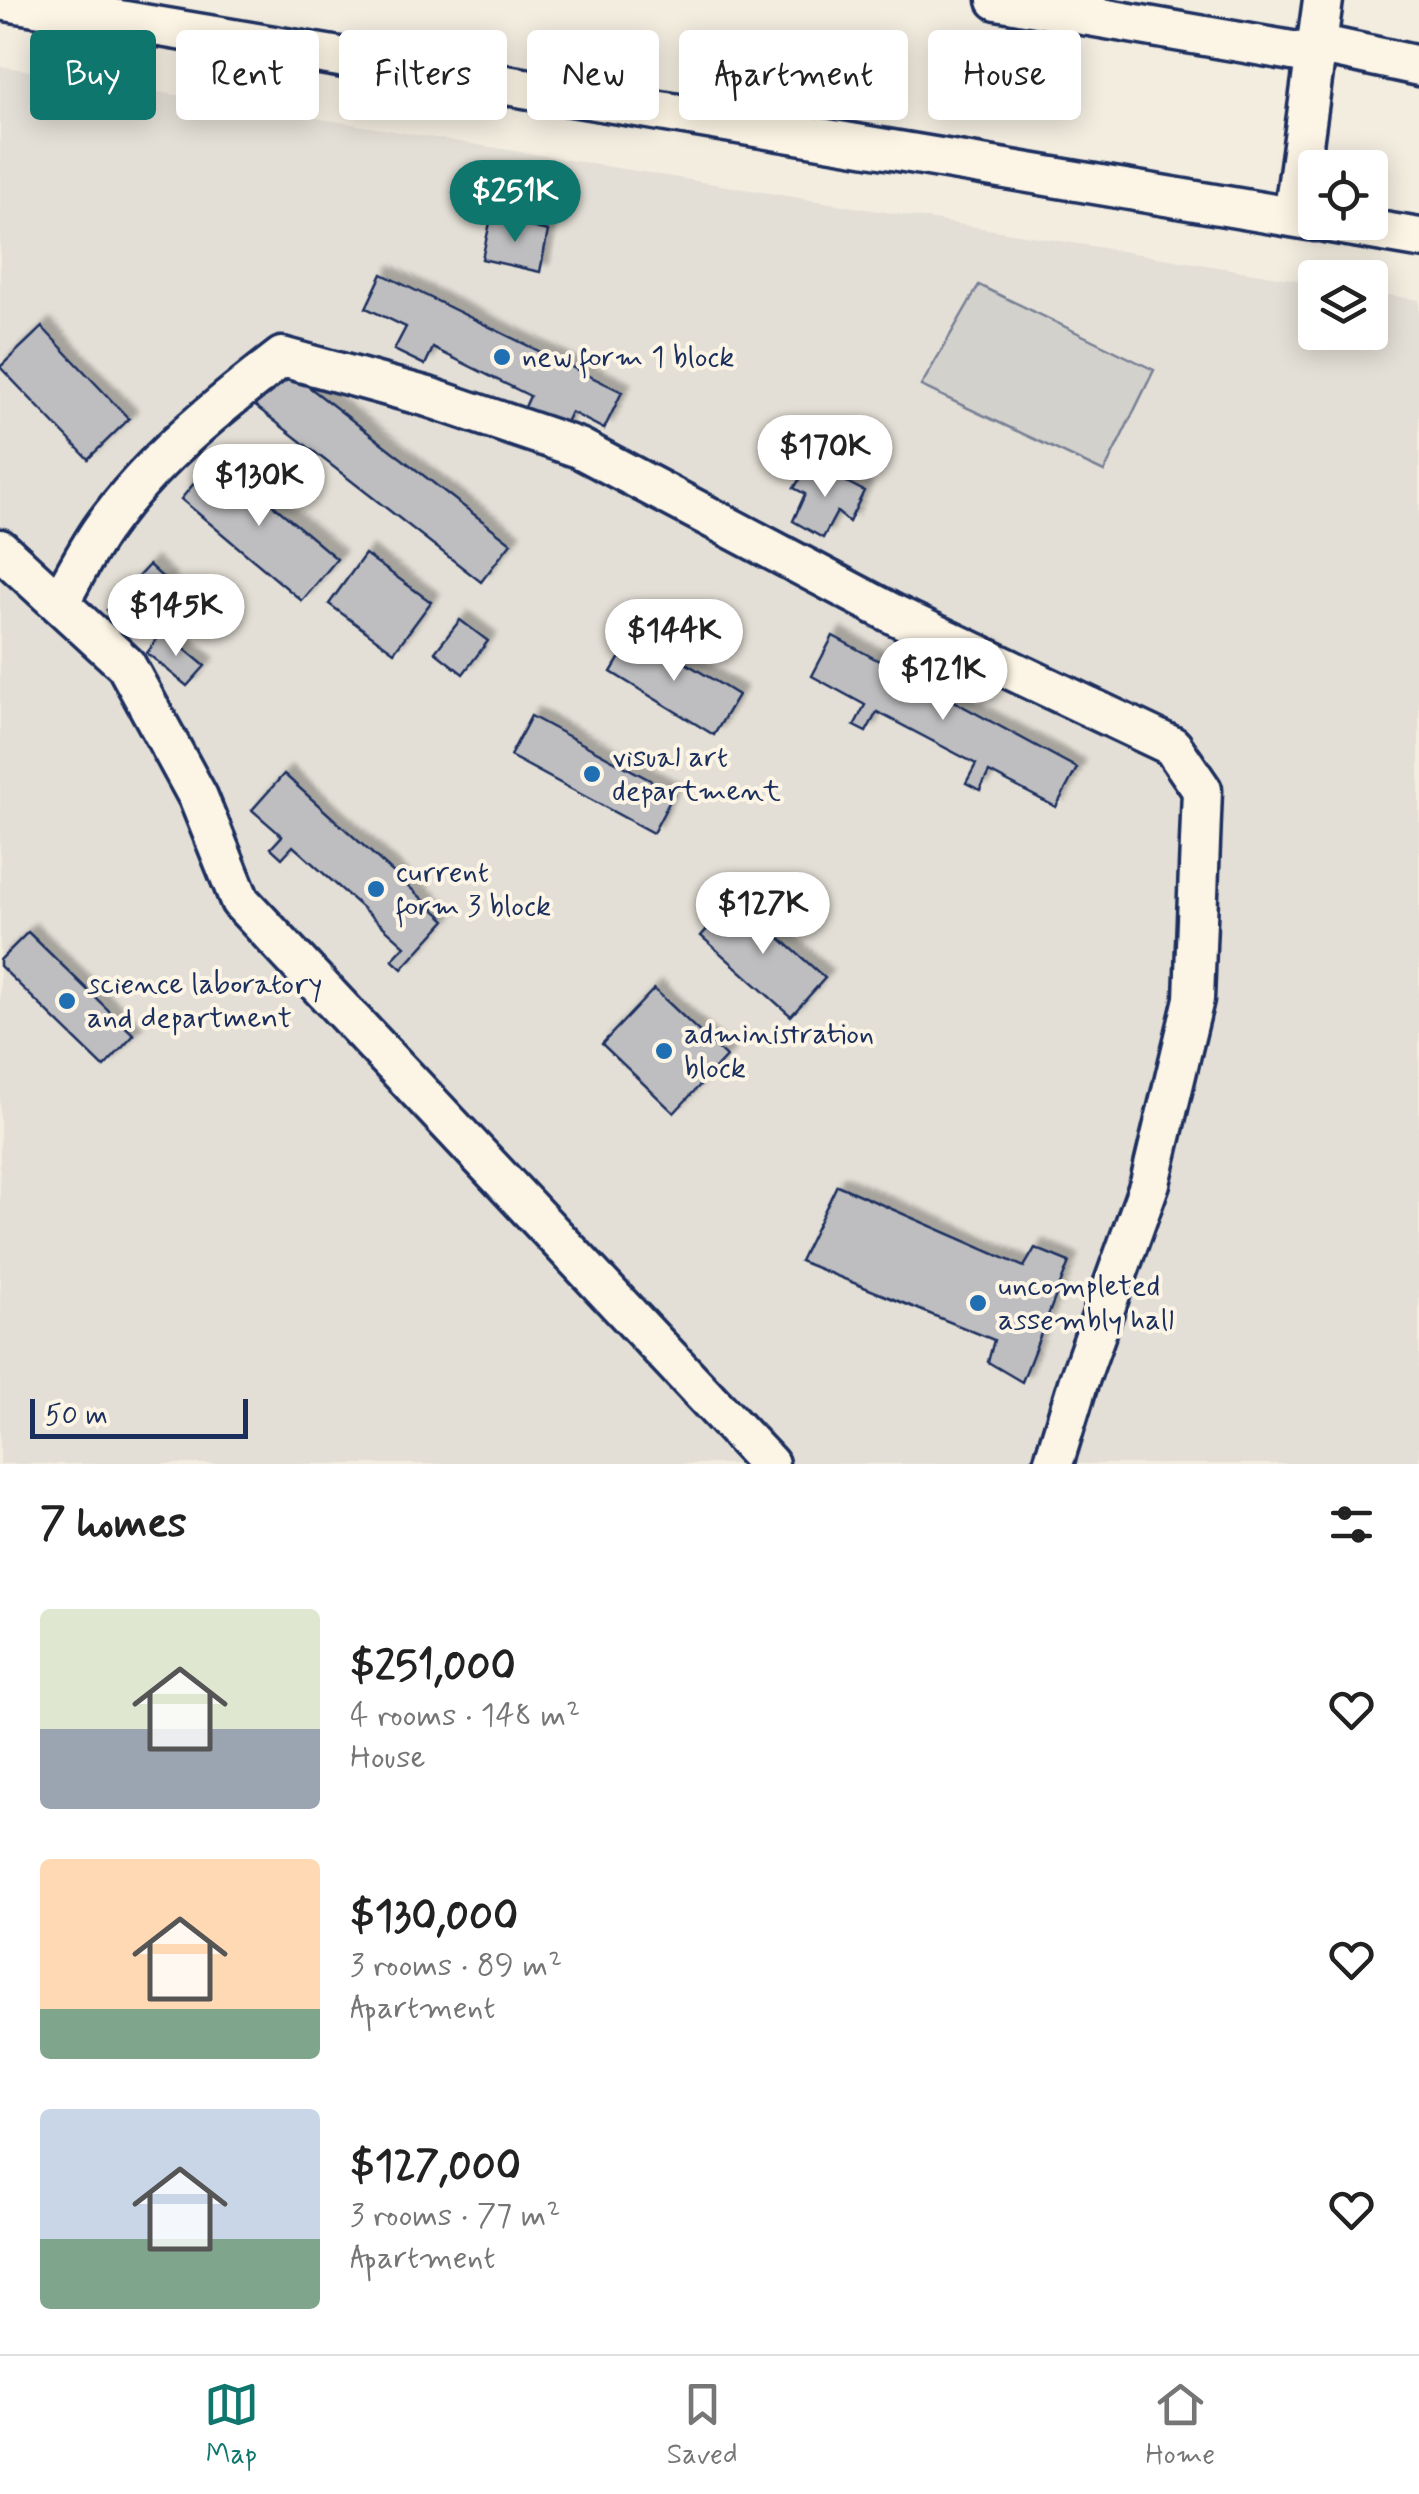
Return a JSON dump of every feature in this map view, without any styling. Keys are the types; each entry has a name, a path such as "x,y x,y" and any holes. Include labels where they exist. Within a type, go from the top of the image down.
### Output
{"street":[{"path":"0,0 1298,218"},
{"path":"996,0 1419,66"},
{"path":"1313,150 1316,49 1323,0"},
{"path":"1388,233 1419,238"},
{"path":"59,603 101,530 141,480 210,412 282,357 428,397 579,448 895,615 1172,746 1202,790 1194,1000 1150,1184 1078,1382 1053,1464"},
{"path":"0,549 126,665 198,798 240,901 769,1464"}],"shaded area":[{"path":"0,66 30,71 30,120 156,120 156,92 176,95 176,120 319,119 1298,280 1298,350 1388,350 1388,295 1419,300 1419,1464 0,1464"},
{"path":"979,285 1154,370 1104,472 921,386"}],"building":[{"path":"491,218 548,231 540,272 482,259"},
{"name":"new form 1 block","path":"382,274 622,392 604,429 571,412 560,435 521,416 530,396 433,348 425,365 394,350 406,327 366,308"},
{"path":"42,327 129,419 88,459 0,367"},
{"path":"278,363 511,543 481,582 249,401"},
{"path":"216,457 337,559 302,601 181,499"},
{"path":"810,463 864,491 849,522 837,512 823,538 793,521 805,494 794,488"},
{"path":"365,554 431,602 394,652 329,604"},
{"path":"149,565 169,583 127,629 107,610"},
{"path":"460,620 488,641 463,674 435,652"},
{"path":"163,631 205,666 187,686 147,653"},
{"path":"635,632 738,695 714,735 611,672"},
{"path":"833,636 1077,768 1056,807 989,772 980,790 966,783 976,764 877,712 866,732 854,726 865,705 812,676"},
{"name":"visual art department","path":"531,716 674,793 653,833 510,756"},
{"name":"current form 3 block","path":"284,774 446,920 402,969 392,960 405,946 293,846 282,858 271,848 282,836 252,810"},
{"path":"735,898 825,978 791,1016 701,936"},
{"name":"science laboratory and department","path":"28,932 134,1035 104,1067 0,966 0,960"},
{"name":"administration block","path":"654,989 726,1057 674,1113 602,1044"},
{"name":"uncompleted assembly hall","path":"837,1185 1024,1267 1035,1248 1069,1262 1022,1382 988,1362 994,1340 800,1261"}],"place":[{"name":"new form 1 block","path":"502,357"},
{"name":"visual art department","path":"592,774"},
{"name":"current form 3 block","path":"376,889"},
{"name":"science laboratory and department","path":"67,1001"},
{"name":"administration block","path":"664,1051"},
{"name":"uncompleted assembly hall","path":"978,1303"}]}
